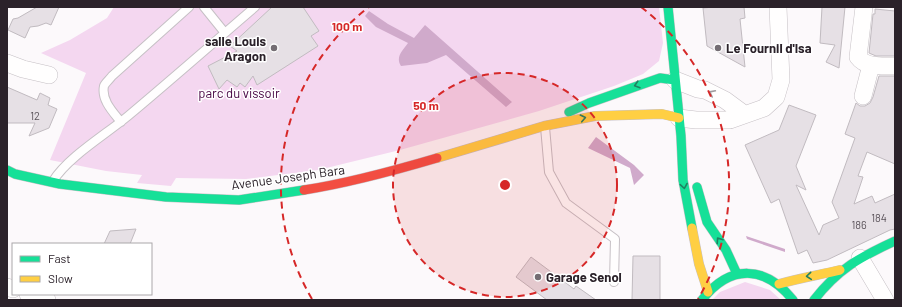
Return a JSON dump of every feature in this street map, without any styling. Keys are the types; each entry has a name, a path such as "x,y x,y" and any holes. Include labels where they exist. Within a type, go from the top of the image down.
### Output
{"street":[{"path":"668,7 682,147 683,180 699,264 708,292"},
{"path":"679,118 696,120 730,120 764,108 776,97 781,80 778,7"},
{"path":"864,7 858,57 861,62 871,65 895,66"},
{"path":"7,63 23,69 49,75"},
{"path":"862,96 871,65"},
{"name":"Avenue Joseph Bara","path":"544,126 554,119 589,102 660,78 675,80"},
{"path":"675,80 698,89 705,90 725,100 744,114"},
{"name":"Avenue Joseph Bara","path":"7,170 15,174 53,182 102,190 166,197 239,200 339,185 387,173 544,126 595,116 662,114 679,118"},
{"path":"682,147 693,175 707,222 726,250 738,274"},
{"path":"814,300 828,281 840,270 860,258 895,241"},
{"path":"860,258 885,300"},
{"path":"779,284 803,277 840,270"},
{"path":"702,300 721,280 738,274 756,274 768,278 779,284 788,293 792,300"},
{"path":"31,295 47,300"}],"lane":[{"path":"121,122 108,106 104,97 104,85 112,76 189,7"},
{"path":"204,7 225,33"},
{"path":"53,182 58,173 69,162 121,122 255,7"},
{"path":"544,126 549,172 566,203 615,239 614,282"}],"green space":[{"name":"parc du vissoir","path":"114,7 659,7 663,43 659,61 643,74 614,86 539,111 400,150 318,170 246,179 176,178 171,186 137,183 142,175 106,171 50,160 86,73 41,53 70,40 107,18"},
{"path":"745,282 770,290 781,300 712,300 720,292"}],"shaded area":[{"path":"369,11 388,24 414,38 425,25 512,102 506,107 446,55 427,63 401,66 399,63 399,57 408,43 376,27 365,16"},
{"path":"596,137 634,165 644,175 634,185 630,168 588,148"},
{"path":"746,236 785,249 785,252 747,239"}],"building":[{"path":"37,7 59,7 51,25 46,23 30,27 25,38 8,30 13,19 18,18"},
{"name":"salle Louis Aragon","path":"272,7 303,7 319,31 311,36 318,46 257,85 253,76 245,87 240,83 237,87 227,80 219,89 208,66 237,51 230,46"},
{"path":"744,7 745,18 740,19 745,67 707,46 703,8"},
{"path":"822,7 845,7 839,68 826,62 835,45 820,43"},
{"path":"875,9 895,11 895,56 876,56 869,53 873,14 875,14"},
{"path":"879,76 895,76 895,164 867,152 858,176 863,177 854,204 872,196 875,203 895,194 895,229 827,260 813,263 807,250 798,254 779,199 771,203 745,145 779,130 789,105 816,115 796,166 806,190 796,185 819,235 823,225 839,218 832,202 855,138 845,134 856,103 860,106 865,106 870,103"},
{"path":"7,87 37,100 40,93 50,98 48,105 57,109 49,128 29,136 35,123 7,123"},
{"path":"136,229 130,243 104,243 110,231"},
{"path":"633,256 660,256 660,300 632,300"},
{"name":"Garage Senol","path":"531,257 574,289 576,286 596,300 547,300 516,277"}],"traffic: fast":[{"path":"668,7 681,136 683,180 692,228"},
{"path":"569,112 589,103 660,78 675,80"},
{"path":"7,170 15,174 60,184 166,197 239,200 304,190"},
{"path":"697,187 707,222 726,250 737,274"},
{"path":"814,300 832,280 850,265 895,241"},
{"path":"702,300 713,288 724,280 736,275 748,273 759,275 771,280 782,288 793,300"}],"traffic: slow":[{"path":"437,158 544,126 595,116 662,114 679,118"},
{"path":"692,228 699,264 708,292"},
{"path":"779,284 840,270"}],"traffic: jam":[{"path":"304,190 338,184 404,168 437,158"}],"place":[{"name":"salle Louis Aragon","path":"274,48"},
{"name":"Le Fournil d'Isa","path":"718,48"},
{"name":"Garage Senol","path":"538,277"}]}
